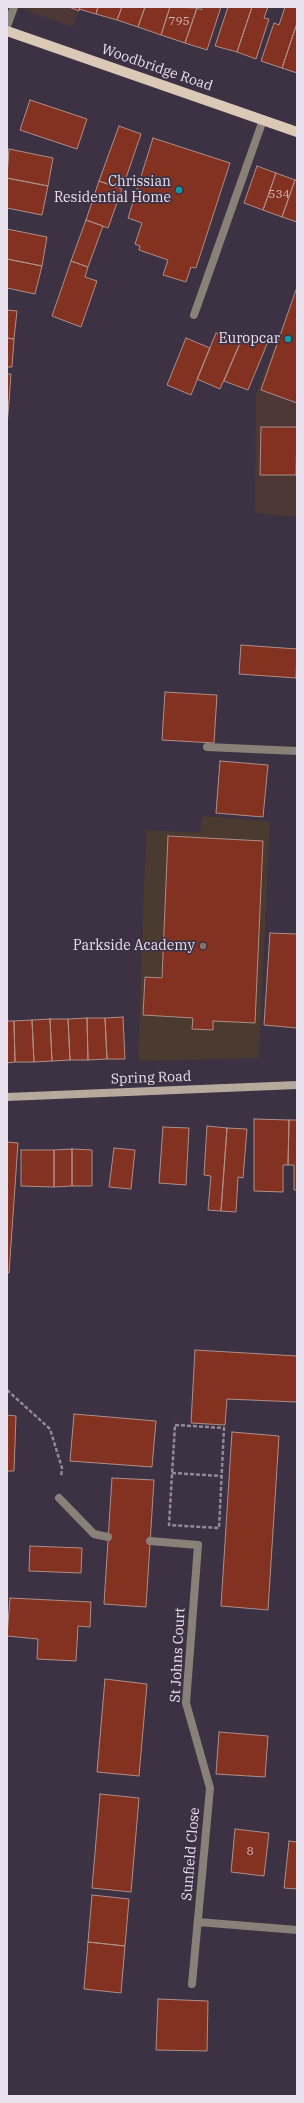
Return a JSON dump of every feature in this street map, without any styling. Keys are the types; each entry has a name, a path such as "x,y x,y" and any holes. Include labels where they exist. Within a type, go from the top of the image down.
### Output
{"main road":[{"name":"Woodbridge Road","path":"7,31 297,132"}],"street":[{"path":"7,26 14,7"},
{"path":"194,315 263,120"},
{"path":"207,747 297,751"},
{"name":"Spring Road","path":"7,1097 297,1085"},
{"path":"59,1498 94,1534 108,1537"},
{"name":"St Johns Court","path":"150,1541 198,1545 186,1703 210,1788"},
{"name":"Sunfield Close","path":"192,1984 210,1788"},
{"name":"Sunfield Close","path":"198,1922 297,1930"}],"path":[{"path":"7,1390 50,1429 62,1468 59,1498"},
{"path":"175,1425 224,1428 222,1476 219,1528 169,1525 175,1425"},
{"path":"172,1473 222,1476"}],"shaded area":[{"path":"17,7 80,7 73,27"},
{"path":"297,290 297,517 255,513 256,394"},
{"name":"Parkside Academy","path":"203,816 270,821 259,1058 138,1061 146,830 200,833"}],"building":[{"path":"69,7 80,7 79,11"},
{"path":"80,7 98,7 96,14 79,9"},
{"path":"98,7 122,7 117,20 96,14"},
{"path":"122,7 145,7 138,27 117,20"},
{"path":"145,7 170,7 161,35 138,27"},
{"path":"170,7 197,8 185,43 161,35"},
{"path":"202,7 221,7 207,50 185,43 197,8 201,10"},
{"path":"228,7 252,7 237,52 215,46"},
{"path":"252,7 268,7 264,18 269,19 256,59 237,52"},
{"path":"285,7 297,7 297,23 282,68 261,61 274,23 279,25"},
{"path":"297,23 297,73 282,68"},
{"path":"30,100 87,119 77,149 20,130"},
{"path":"119,126 141,134 126,178 120,176 116,187 99,181"},
{"name":"Chrissian Residential Home","path":"153,138 230,163 196,268 191,267 186,282 163,275 168,260 139,250 140,246 135,244 142,223 128,218"},
{"path":"9,149 53,158 48,186 7,178"},
{"path":"257,166 276,173 263,210 244,203"},
{"path":"276,173 295,180 282,217 263,210"},
{"path":"7,178 48,186 42,215 7,208"},
{"path":"295,180 297,180 297,222 282,217"},
{"path":"99,181 122,189 108,228 86,220"},
{"path":"86,220 103,226 88,267 71,261"},
{"path":"7,229 47,237 42,266 7,259"},
{"path":"7,259 42,266 35,294 7,288"},
{"path":"71,261 88,267 85,277 97,281 81,327 52,316"},
{"name":"Europcar","path":"297,287 297,403 261,390"},
{"path":"7,310 17,311 14,339 7,338"},
{"path":"216,333 240,343 220,389 197,379"},
{"path":"244,334 267,344 248,390 224,381"},
{"path":"7,338 14,339 12,367 7,367"},
{"path":"186,338 210,348 191,395 167,385"},
{"path":"7,374 11,374 9,402 7,402"},
{"path":"7,402 9,402 7,425"},
{"path":"261,427 297,427 296,475 260,475"},
{"path":"241,645 297,649 296,678 239,674"},
{"path":"165,692 217,695 214,743 162,740"},
{"path":"220,761 268,765 263,817 216,813"},
{"name":"Parkside Academy","path":"168,836 263,841 255,1023 213,1021 213,1030 192,1029 193,1018 143,1015 145,977 162,978"},
{"path":"270,933 297,934 297,1028 264,1025"},
{"path":"123,1017 125,1059 107,1059 105,1018"},
{"path":"87,1018 105,1018 107,1059 88,1060"},
{"path":"87,1018 88,1060 70,1060 68,1019"},
{"path":"50,1019 68,1019 70,1060 52,1061"},
{"path":"50,1019 52,1061 34,1062 32,1020"},
{"path":"32,1020 34,1062 15,1062 14,1021"},
{"path":"7,1021 14,1021 15,1062 7,1063"},
{"path":"254,1119 289,1120 288,1165 283,1165 283,1192 254,1191"},
{"path":"289,1120 297,1120 297,1190 294,1190 294,1165 288,1165"},
{"path":"207,1126 227,1128 221,1211 208,1210 211,1176 204,1175"},
{"path":"163,1127 189,1128 186,1185 159,1183"},
{"path":"227,1128 247,1129 243,1178 238,1177 236,1212 221,1211"},
{"path":"7,1142 18,1143 9,1273 7,1273"},
{"path":"114,1148 135,1150 131,1189 109,1187"},
{"path":"72,1149 72,1186 54,1187 54,1150"},
{"path":"72,1149 92,1150 92,1186 72,1186"},
{"path":"21,1150 54,1150 54,1187 21,1186"},
{"path":"195,1350 297,1356 297,1402 227,1399 225,1425 191,1423"},
{"path":"74,1414 156,1421 152,1467 70,1461"},
{"path":"7,1415 16,1416 14,1471 7,1471"},
{"path":"232,1432 279,1436 268,1610 221,1606"},
{"path":"112,1478 154,1480 146,1607 104,1604"},
{"path":"30,1546 82,1548 81,1573 29,1571"},
{"path":"10,1598 91,1602 90,1627 78,1626 76,1661 37,1659 38,1639 7,1636"},
{"path":"105,1679 147,1684 139,1776 97,1772"},
{"path":"219,1732 268,1736 265,1777 216,1774"},
{"path":"100,1794 139,1798 131,1892 92,1888"},
{"path":"235,1829 269,1833 264,1876 231,1872"},
{"path":"289,1841 297,1842 297,1889 284,1888"},
{"path":"92,1895 129,1899 125,1946 88,1942"},
{"path":"88,1942 125,1946 121,1993 84,1989"},
{"path":"158,1999 208,2001 207,2051 156,2050"}],"place":[{"name":"Chrissian Residential Home","path":"179,190"},
{"name":"Europcar","path":"288,339"},
{"name":"Parkside Academy","path":"203,946"}]}
